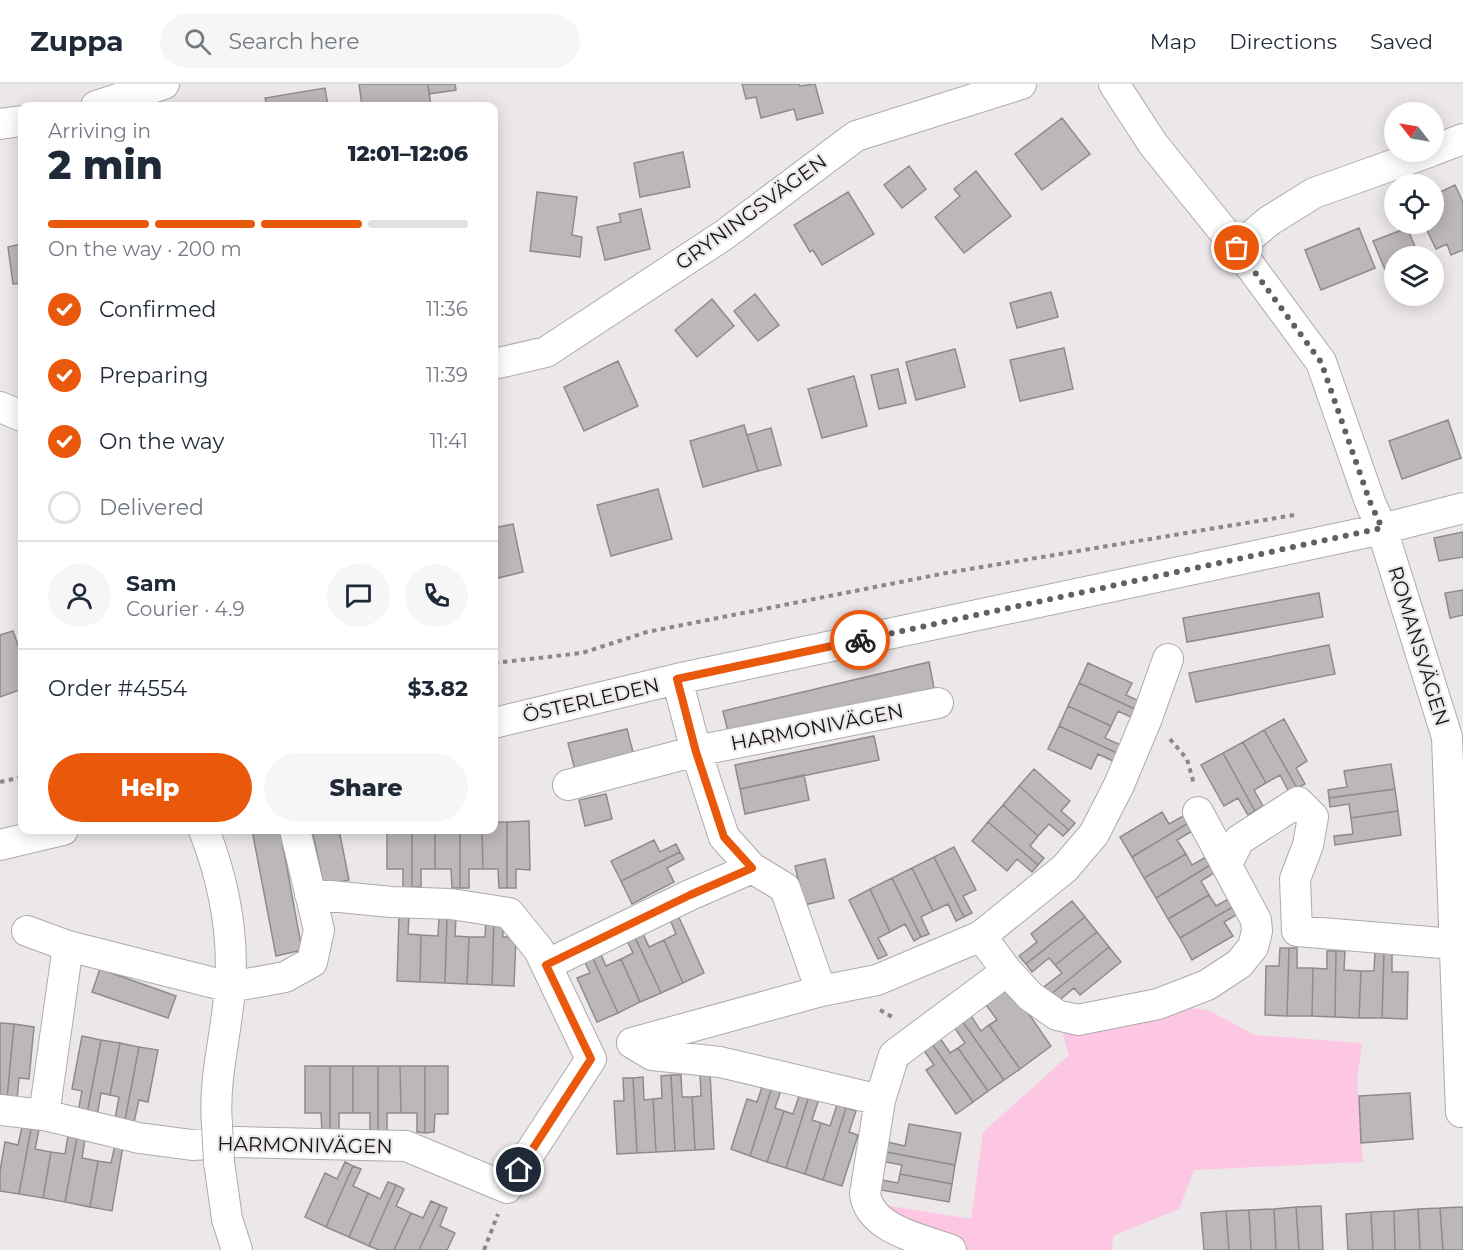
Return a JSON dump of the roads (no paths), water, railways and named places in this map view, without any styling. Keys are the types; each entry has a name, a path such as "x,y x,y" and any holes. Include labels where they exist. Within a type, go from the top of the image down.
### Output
{"street":[{"path":"108,102 164,84"},
{"name":"GRYNINGSVÄGEN","path":"498,363 546,352 724,235 856,136 1021,84"},
{"name":"ROMANSVÄGEN","path":"1114,84 1153,144 1237,248 1321,362 1370,502 1382,528 1447,737 1458,960 1461,1112"},
{"path":"0,124 18,122"},
{"path":"1444,146 1463,139"},
{"path":"1237,248 1269,221 1314,193 1402,162"},
{"path":"0,407 18,414"},
{"name":"ÖSTERLEDEN","path":"498,722 677,679 1382,528 1463,508"},
{"path":"310,894 391,902 451,904 508,913 539,950 591,1059 632,1043 821,991 877,980 981,936 1065,868 1094,834 1119,785 1147,718 1168,659"},
{"path":"677,679 696,752 724,837 752,868 785,888 821,991"},
{"name":"HARMONIVÄGEN","path":"568,785 696,752 938,703"},
{"path":"1227,864 1239,840 1298,802 1313,817 1308,845 1295,879 1297,931"},
{"path":"981,936 1007,971 1030,996 1057,1015 1078,1020 1158,1004 1207,985 1239,964 1253,946 1257,931 1256,920 1198,812"},
{"path":"0,845 46,834"},
{"path":"206,834 214,856 228,923 230,987 215,1102 219,1162 227,1219 237,1250"},
{"path":"27,931 68,946 230,987 285,977 312,962 319,930 296,834"},
{"path":"546,965 690,895 752,868"},
{"path":"1257,931 1297,931 1458,960"},
{"path":"44,1115 68,946"},
{"path":"951,1250 895,1229 882,1221 867,1202 866,1194 880,1100 894,1055 1007,971"},
{"path":"632,1043 652,1055 720,1062 880,1100"},
{"name":"HARMONIVÄGEN","path":"0,1110 44,1115 139,1138 192,1145 237,1142 406,1146 507,1188 591,1059"}]}
